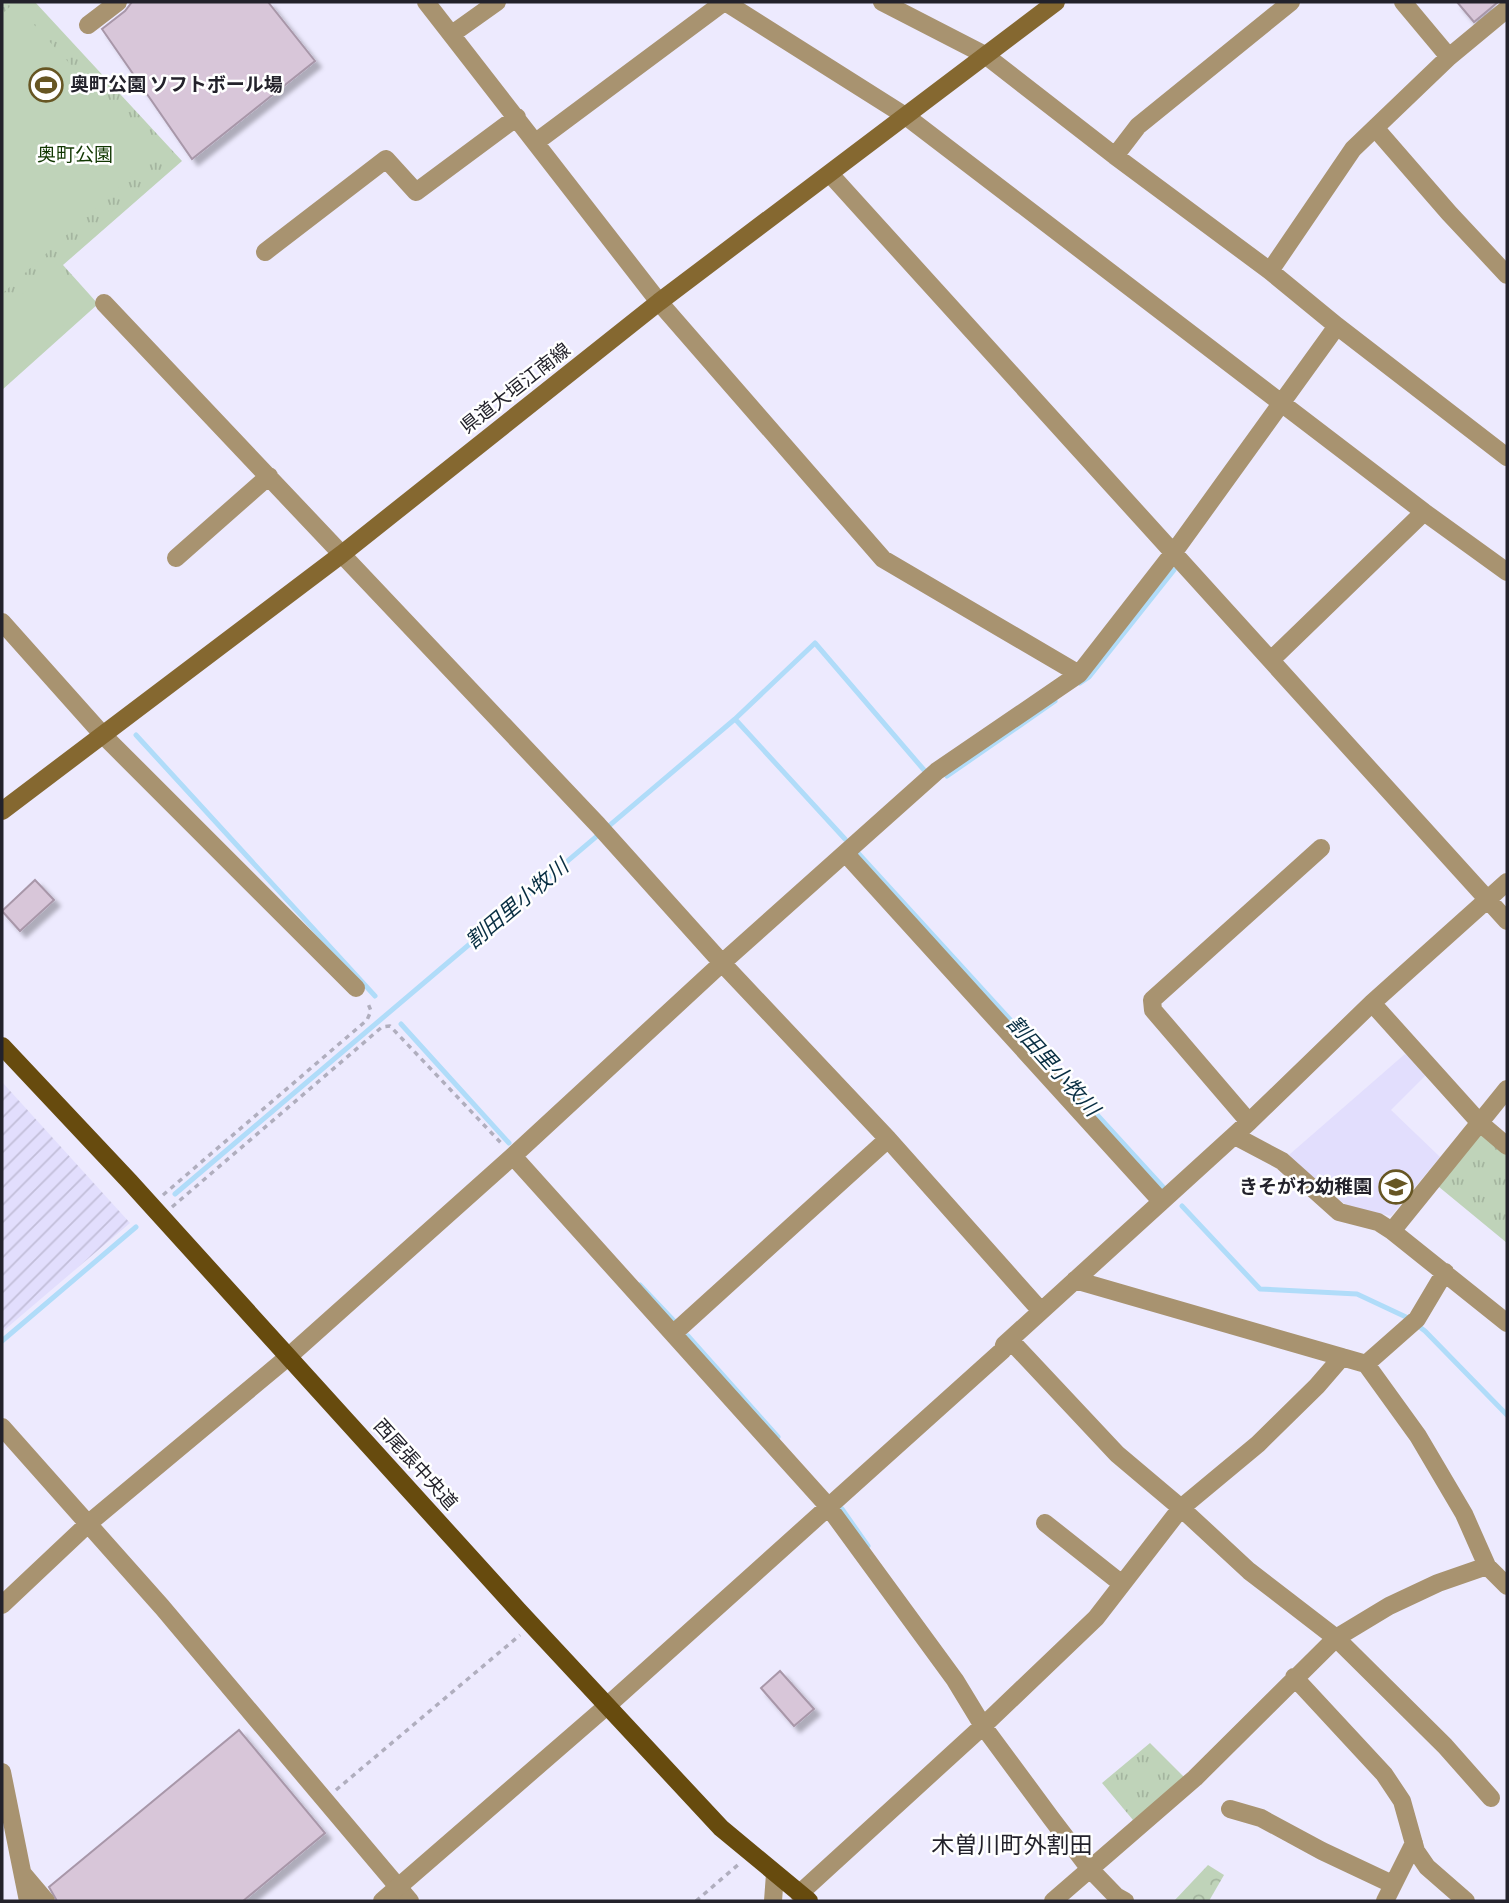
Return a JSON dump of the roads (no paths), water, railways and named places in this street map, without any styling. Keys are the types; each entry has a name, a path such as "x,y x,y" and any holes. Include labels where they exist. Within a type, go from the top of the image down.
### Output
{"main road":[{"name":"県道大垣江南線","path":"2,811 342,554 659,302 1056,2"},
{"name":"西尾張中央道","path":"2,1045 722,1828 804,1897"}],"street":[{"path":"88,25 118,2"},
{"path":"426,2 659,302 883,559 1079,674"},
{"path":"452,34 498,2"},
{"path":"536,142 724,2 907,117 1424,512 1507,572"},
{"path":"883,2 985,55 1270,271 1507,457"},
{"path":"1115,156 1138,126 1291,2"},
{"path":"1403,2 1449,57"},
{"path":"1270,271 1353,149 1449,57 1507,9"},
{"path":"265,252 386,159 416,192 517,117"},
{"path":"1376,129 1507,275"},
{"path":"830,174 1507,921"},
{"path":"104,303 602,830 722,963 888,1139 1041,1311"},
{"path":"2,1605 89,1523 289,1357 937,771 1079,674 1174,552 1337,326"},
{"path":"176,558 269,476"},
{"path":"1271,660 1424,512"},
{"path":"2,622 103,734 356,988"},
{"path":"1249,1122 1153,1010 1152,1000 1321,848"},
{"path":"846,854 1161,1201"},
{"path":"382,1901 608,1704 1003,1350 1041,1311 1235,1136 1372,1003 1507,882"},
{"path":"1372,1003 1480,1123 1507,1146"},
{"path":"1392,1231 1507,1089"},
{"path":"1235,1136 1282,1161 1339,1212 1378,1222 1392,1231 1507,1323"},
{"path":"674,1333 888,1139"},
{"path":"513,1156 828,1505 955,1680 984,1726 1089,1868 1116,1896 1125,1901"},
{"path":"1366,1364 1414,1322 1445,1272"},
{"path":"1075,1280 1366,1364 1418,1436 1464,1514 1487,1566 1507,1586"},
{"path":"1010,1340 1117,1454 1249,1570 1336,1637 1445,1746 1491,1798"},
{"path":"804,1897 1096,1618 1181,1508 1258,1444 1317,1386 1342,1357"},
{"path":"2,1427 89,1523 410,1901"},
{"path":"1045,1523 1122,1584"},
{"path":"1053,1901 1195,1779 1336,1637 1389,1606 1438,1583 1487,1566"},
{"path":"1294,1677 1384,1774 1402,1801 1416,1852 1427,1867 1466,1901"},
{"path":"2,1772 28,1901"},
{"path":"1230,1810 1261,1818 1392,1884"},
{"path":"1385,1901 1414,1843"},
{"path":"22,1873 47,1901"},
{"path":"773,1901 775,1874"}],"waterway":[{"path":"1080,683 1089,677 1174,570"},
{"path":"735,719 815,643 924,770"},
{"path":"947,776 1055,701"},
{"name":"割田里小牧川","path":"175,1194 735,719 845,839"},
{"path":"136,735 375,996"},
{"name":"割田里小牧川","path":"858,853 1163,1187"},
{"path":"401,1024 509,1143"},
{"name":"割田里小牧川","path":"1182,1206 1260,1289 1357,1294 1406,1317 1425,1331 1507,1415"},
{"name":"割田里小牧川","path":"2,1341 136,1227"},
{"path":"640,1285 676,1323"},
{"path":"688,1336 778,1437"},
{"path":"842,1509 868,1546"}],"place":[{"name":"奥町公園 ソフトボール場","path":"46,85"},
{"name":"きそがわ幼稚園","path":"1396,1187"}],"district":[{"name":"木曽川町外割田","path":"1012,1845"}],"park label":[{"name":"奥町公園","path":"75,155"}]}
